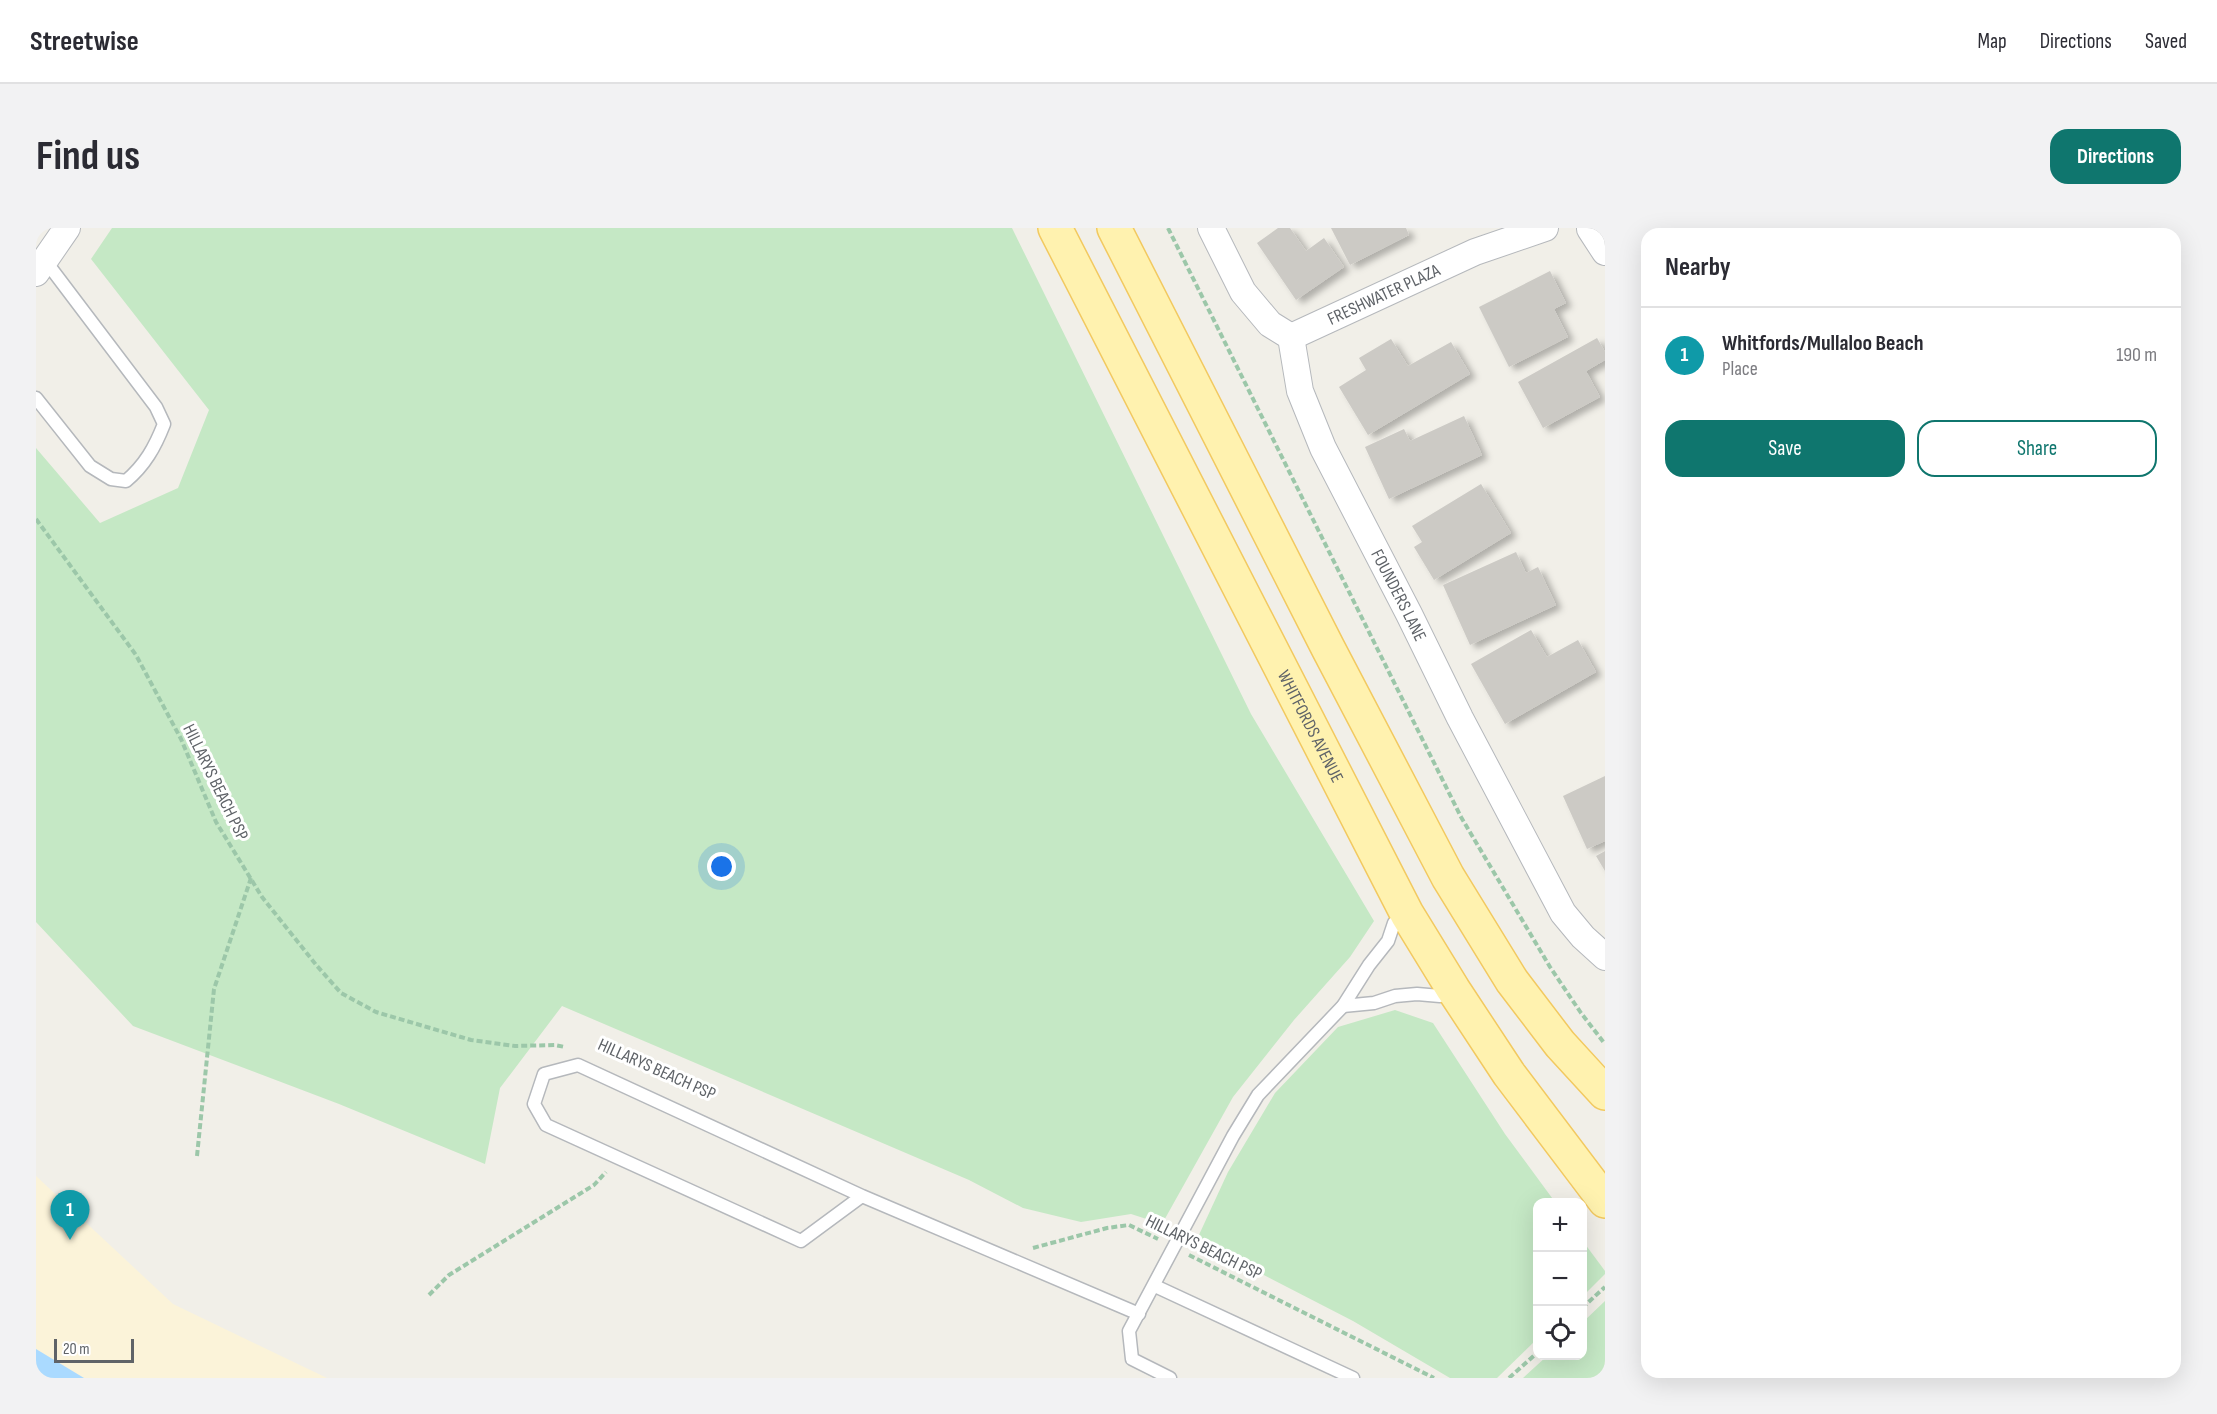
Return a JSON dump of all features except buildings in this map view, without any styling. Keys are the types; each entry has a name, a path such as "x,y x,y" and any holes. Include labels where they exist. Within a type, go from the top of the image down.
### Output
{"main road":[{"name":"WHITFORDS AVENUE","path":"1055,228 1407,914 1509,1074 1605,1201"},
{"path":"1114,228 1328,648 1448,877 1512,981 1560,1044 1605,1094"}],"street":[{"path":"40,266 67,228"},
{"path":"1211,228 1243,292 1270,324 1291,337"},
{"name":"FRESHWATER PLAZA","path":"1475,252 1510,228"},
{"name":"FRESHWATER PLAZA","path":"1291,337 1475,252 1545,228"},
{"path":"1590,228 1605,252"},
{"name":"FOUNDERS LANE","path":"1291,337 1300,391 1323,448 1460,718 1563,913 1583,937 1605,957"}],"lane":[{"path":"36,398 90,466 111,479 126,481 138,470 155,447 164,424 156,407 40,266"},
{"path":"1170,1378 1132,1359 1130,1331 1233,1136 1258,1095 1343,1006 1369,965 1389,941 1394,923 1407,914"},
{"path":"1343,1006 1374,1003 1395,996 1417,994 1440,996 1453,989"},
{"path":"862,1196 801,1241 546,1125 534,1104 544,1074 578,1065 862,1196 1139,1314"},
{"path":"1155,1286 1353,1378"},
{"path":"1321,1364 1323,1378"}],"path":[{"path":"1168,228 1461,817 1550,967 1605,1044"},
{"name":"HILLARYS BEACH PSP","path":"36,519 136,656 182,739 216,822 251,878 269,905 341,993 376,1012 471,1040 515,1046 566,1047"},
{"path":"197,1156 214,988 251,878"},
{"path":"429,1295 448,1275 594,1185 619,1158"},
{"name":"HILLARYS BEACH PSP","path":"1026,1250 1107,1228 1129,1225 1434,1378"},
{"path":"1584,1306 1605,1287"},
{"path":"1509,1378 1533,1356"}],"green space":[{"path":"112,228 1012,228 1251,714 1374,921 1350,957 1294,1020 1233,1097 1162,1224 1131,1214 1081,1222 1023,1208 969,1180 562,1006 500,1088 485,1164 339,1104 133,1026 36,922 36,448 100,523 178,488 209,410 91,259"},
{"path":"1395,1010 1433,1023 1505,1134 1552,1198 1533,1198 1533,1343 1497,1378 1450,1378 1353,1321 1229,1257 1198,1237 1228,1172 1275,1093 1338,1027"},
{"path":"1587,1247 1605,1271 1605,1274 1587,1292"},
{"path":"1605,1301 1605,1378 1523,1378 1543,1360 1587,1360 1587,1318"}],"sand":[{"path":"36,1176 173,1304 327,1378 84,1378 36,1349"}],"water":[{"path":"36,1349 84,1378 36,1378"}],"place":[{"name":"Whitfords/Mullaloo Beach","path":"70,1240"}]}
